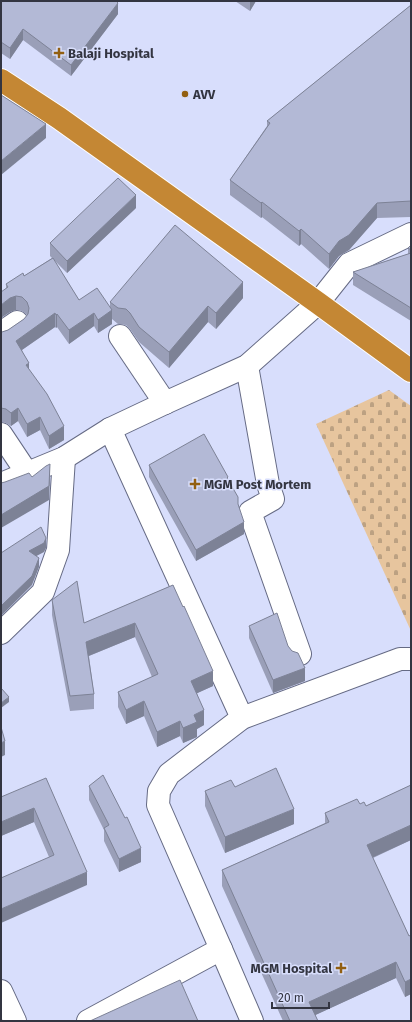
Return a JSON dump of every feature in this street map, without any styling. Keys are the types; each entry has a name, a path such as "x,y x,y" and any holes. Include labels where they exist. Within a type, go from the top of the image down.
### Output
{"highway":[{"path":"1,80 59,118 411,371"}],"street":[{"path":"1,484 64,458 110,429 247,366 318,304 349,264 411,234"},
{"path":"120,336 165,403"},
{"path":"247,366 268,484 273,499 250,512 300,654"},
{"path":"110,429 242,718"},
{"path":"1,434 27,473"},
{"path":"1,633 43,592 58,550 64,458"},
{"path":"252,1021 158,805 158,791 169,774 242,718 400,659 411,659"},
{"path":"88,1021 222,950"},
{"path":"1,991 15,1021"}],"green space":[{"path":"389,390 411,406 411,631 316,424"}],"building":[{"path":"1,1 116,1 118,3 71,65 23,29 10,48 1,42"},
{"path":"411,5 411,201 377,203 349,235 339,241 329,254 301,229 299,231 262,202 261,203 230,180 270,123 267,121"},
{"path":"1,95 46,124 1,161"},
{"path":"118,178 136,195 67,261 50,243"},
{"path":"175,225 243,282 216,313 208,306 169,352 139,327 126,309 118,308 110,302"},
{"path":"411,253 411,308 353,272"},
{"path":"53,258 79,300 97,288 112,310 98,320 94,313 69,330 55,313 16,341 29,363 26,365 47,394 64,426 49,436 40,417 27,424 18,408 11,413 6,409 1,408 1,332 8,330 24,319 28,314 29,308 27,302 22,297 16,296 10,298 1,305 1,292 8,287 6,284 23,273 24,276"},
{"path":"204,434 238,497 238,504 244,522 196,550 149,465"},
{"path":"50,464 49,486 1,515 1,483 29,473 32,477"},
{"path":"41,527 46,538 44,543 29,551 39,558 32,576 1,606 1,553"},
{"path":"77,581 84,623 173,585 213,671 191,681 204,710 194,715 197,722 183,728 180,721 157,732 144,701 126,710 118,692 158,674 135,623 86,642 94,694 70,696 52,600"},
{"path":"277,613 288,646 292,651 298,653 305,668 273,680 249,626"},
{"path":"1,688 9,697 1,703"},
{"path":"1,727 5,741 1,743"},
{"path":"276,768 294,809 225,837 205,791 231,780 235,787"},
{"path":"103,775 125,818 127,817 141,848 119,859 104,828 109,825 89,786"},
{"path":"46,778 87,872 1,909 1,878 54,855 34,808 1,822 1,797"},
{"path":"411,785 411,825 367,845 409,936 411,935 411,979 405,982 396,962 309,1002 318,1021 290,1021 222,870 329,822 325,813 357,799 360,804 364,802 366,806"},
{"path":"180,980 198,1021 90,1021"}],"place":[{"name":"Balaji Hospital","path":"59,53"},
{"name":"AVV","path":"185,94"},
{"name":"MGM Post Mortem","path":"195,484"},
{"name":"MGM Hospital","path":"341,968"}]}
